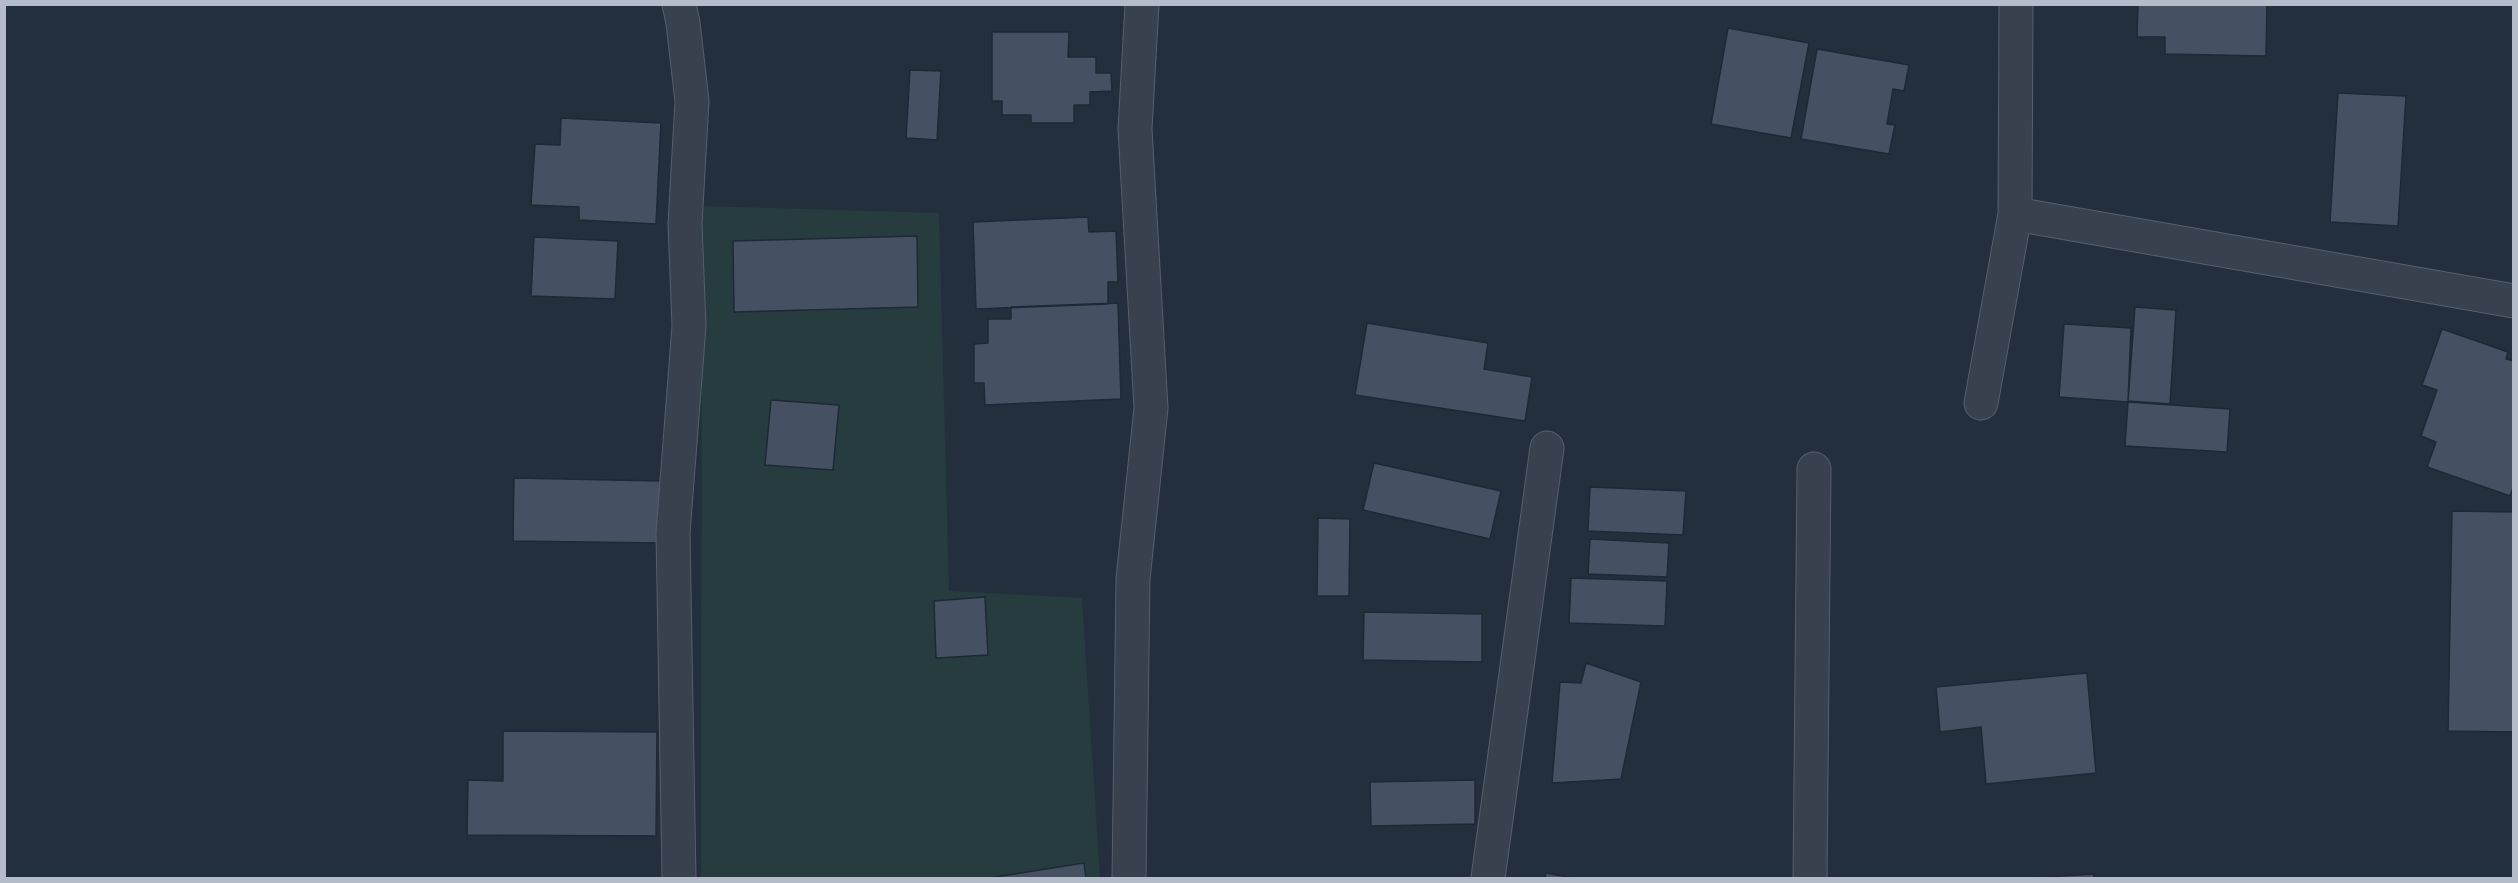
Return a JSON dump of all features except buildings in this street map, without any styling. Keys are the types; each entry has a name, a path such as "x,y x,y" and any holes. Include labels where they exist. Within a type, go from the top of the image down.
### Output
{"street":[{"path":"679,4 692,101 685,224 688,326 673,533 679,879"},
{"path":"1129,879 1133,579 1151,408 1135,129 1142,4"},
{"path":"1981,403 2015,214 2016,4"},
{"path":"2015,214 2514,301"},
{"path":"1488,879 1547,448"},
{"path":"1809,879 1814,469"}],"green space":[{"path":"702,206 939,213 949,591 1082,598 1100,878 701,878"}]}
